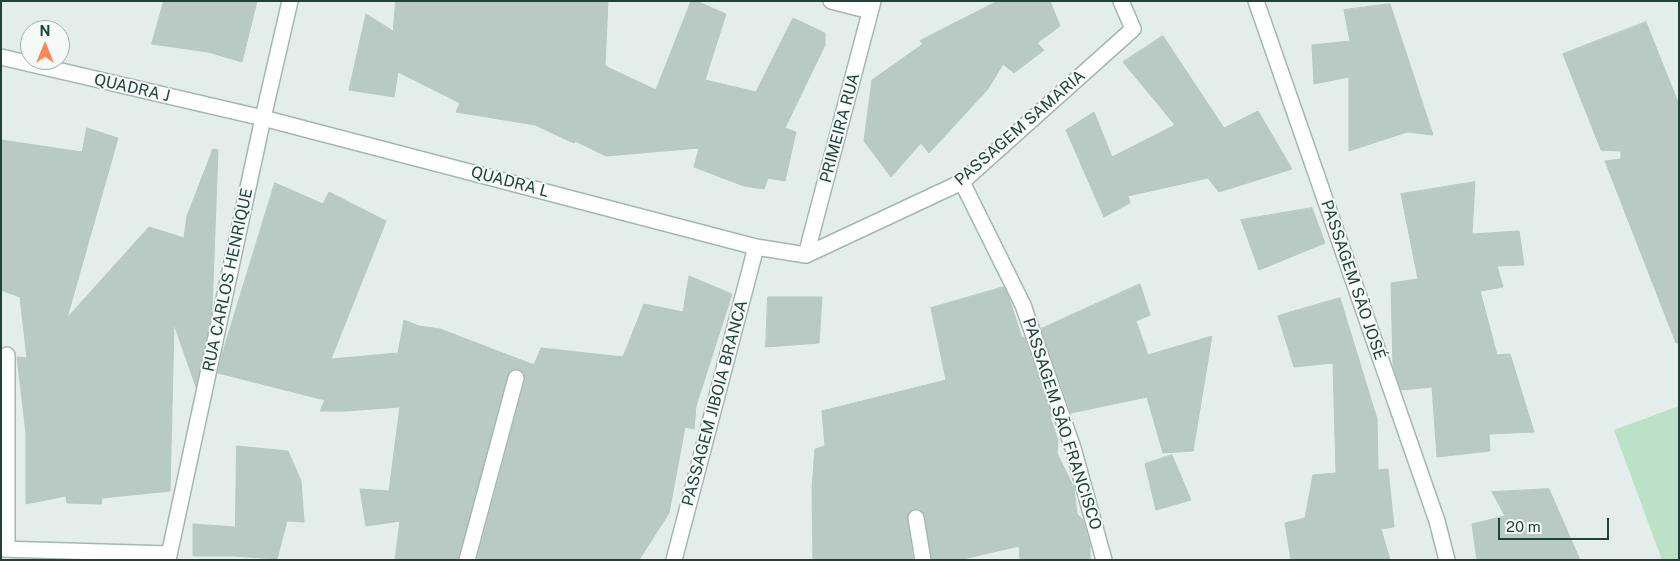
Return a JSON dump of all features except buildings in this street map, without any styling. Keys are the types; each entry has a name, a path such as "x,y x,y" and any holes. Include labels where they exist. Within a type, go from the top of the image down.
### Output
{"street":[{"name":"RUA CARLOS HENRIQUE","path":"168,557 290,1"},
{"path":"831,1 872,6"},
{"name":"PASSAGEM SAMARIA","path":"806,255 962,182 1133,29 1121,1"},
{"name":"PASSAGEM SÃO JOSÉ","path":"1256,1 1434,512 1447,560"},
{"name":"PRIMEIRA RUA","path":"806,255 872,6"},
{"name":"QUADRA J","path":"1,57 263,118"},
{"name":"QUADRA L","path":"263,118 756,247"},
{"name":"PASSAGEM SÃO FRANCISCO","path":"962,182 1024,305 1073,448 1104,560"},
{"path":"756,247 806,255"},
{"name":"PASSAGEM JIBOIA BRANCA","path":"674,560 756,247"},
{"path":"7,356 4,549 168,557"},
{"path":"466,560 516,378"},
{"path":"916,518 923,560"}],"green space":[{"path":"1679,406 1679,560 1662,560 1614,430"}]}
